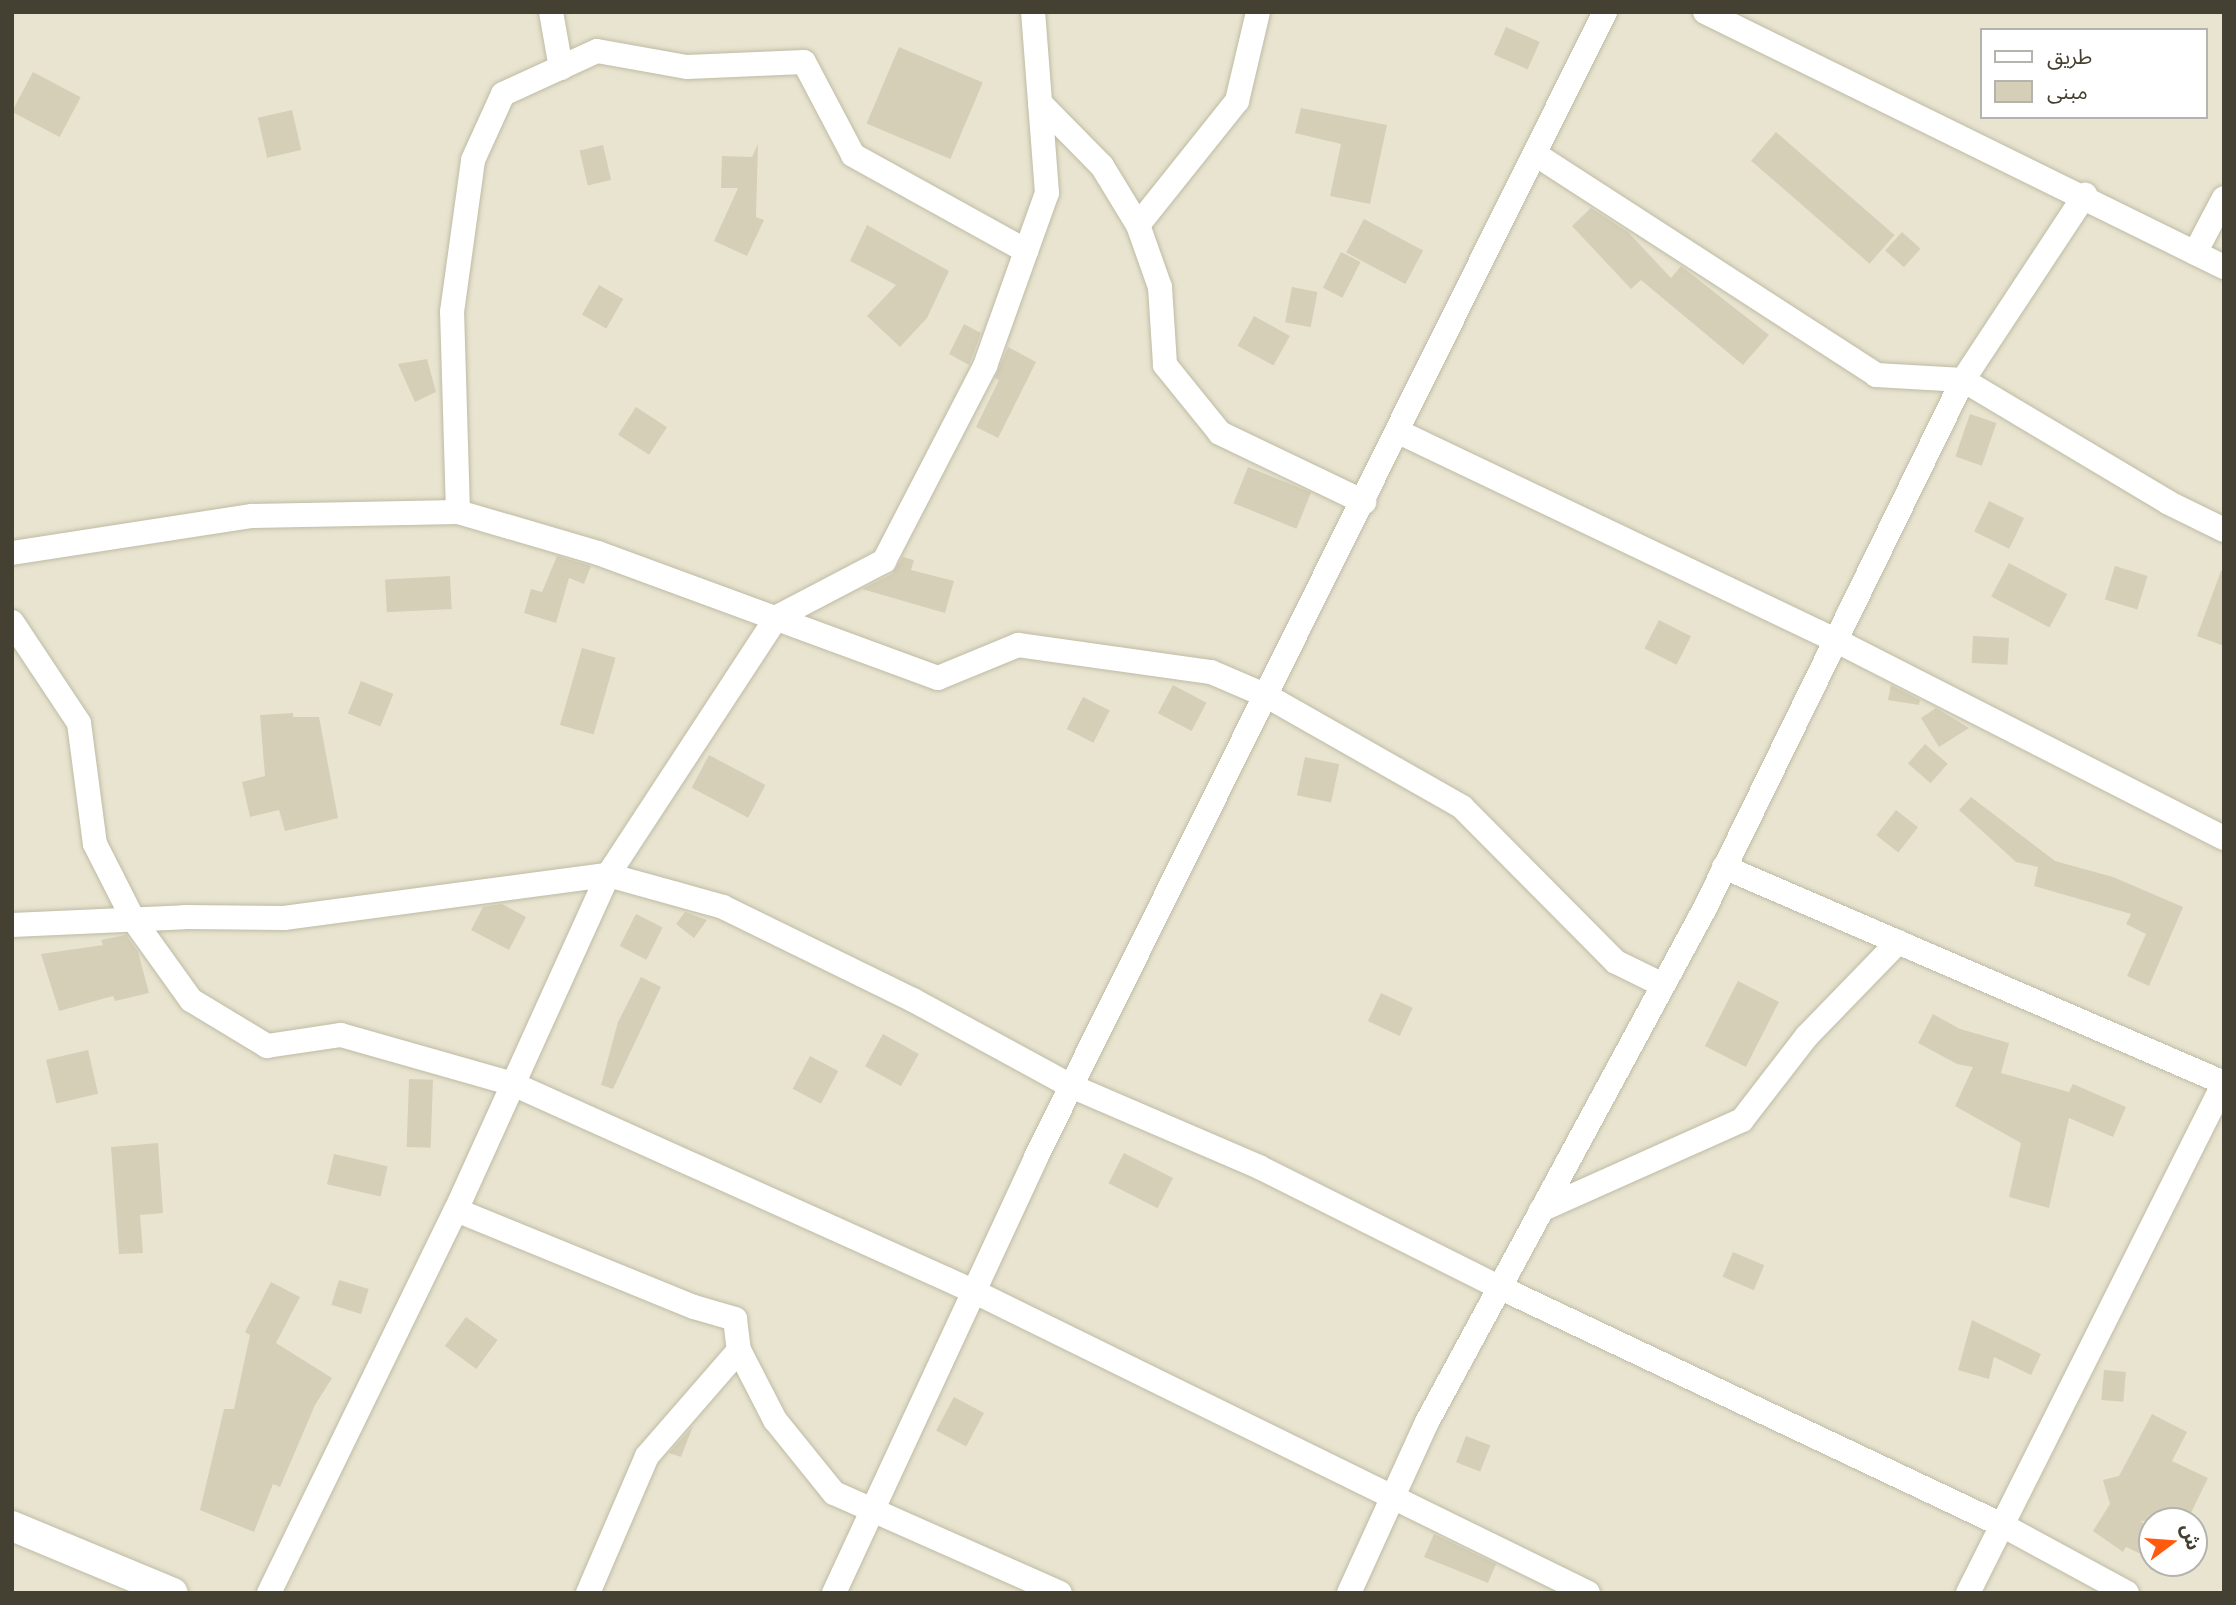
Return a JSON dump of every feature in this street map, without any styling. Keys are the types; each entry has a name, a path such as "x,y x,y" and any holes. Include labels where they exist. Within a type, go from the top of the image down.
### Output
{"street":[{"path":"551,12 561,68"},
{"path":"269,1593 456,1210 608,874 777,617 884,561 985,366 1047,192 1033,12"},
{"path":"1138,225 1237,101 1258,12"},
{"path":"834,1593 1071,1086 1399,432 1605,12"},
{"path":"1705,12 2085,195 2224,267"},
{"path":"458,512 452,312 473,160 503,94 597,51 687,67 804,62 853,155 1026,251"},
{"path":"1040,103 1102,166 1138,225 1160,287 1165,365 1220,433 1364,502"},
{"path":"1535,154 1876,374 1963,380 2169,503 2224,530"},
{"path":"1349,1593 1392,1498 1499,1287 1724,867 1963,380 2085,195"},
{"path":"2195,253 2224,198"},
{"path":"1399,432 1835,640 2224,838"},
{"path":"12,554 252,516 458,512 598,553 938,678 1018,645 1212,672 1267,696 1462,807 1616,962 1663,985"},
{"path":"12,622 79,723 95,844 133,919 191,1000 267,1046 341,1035 513,1084 973,1291 1588,1593"},
{"path":"1724,867 2224,1083 1968,1593"},
{"path":"12,925 133,919 284,919 608,874 723,906 913,999 1071,1086 1259,1167 1499,1287 2002,1525 2127,1593"},
{"path":"1541,1210 1742,1120 1807,1036 1898,942"},
{"path":"456,1210 694,1307 735,1319 740,1350 775,1420 834,1493 871,1512 1060,1593"},
{"path":"588,1593 647,1456 740,1350"},
{"path":"12,1526 173,1593"}],"shaded area":[{"path":"12,12 2224,12 2224,1593 12,1593"}],"building":[{"path":"1506,27 1540,42 1528,69 1494,54"},
{"path":"899,47 983,83 950,159 867,123"},
{"path":"33,72 81,97 60,137 12,112"},
{"path":"1301,108 1387,125 1370,204 1330,196 1341,144 1295,133"},
{"path":"292,110 301,150 267,158 258,118"},
{"path":"1776,132 1894,235 1870,264 1751,161"},
{"path":"758,144 756,217 764,220 747,256 714,241 738,188 721,188 722,156 752,157"},
{"path":"603,145 611,180 588,185 580,150"},
{"path":"1591,208 1628,232 1671,278 1681,266 1769,335 1743,365 1641,280 1631,289 1572,226"},
{"path":"1364,219 1423,250 1405,284 1346,253"},
{"path":"867,225 949,271 927,318 900,347 867,316 896,285 850,261"},
{"path":"1902,232 1921,249 1904,267 1885,251"},
{"path":"1341,252 1361,262 1342,298 1323,288"},
{"path":"599,285 623,299 606,328 582,314"},
{"path":"1292,287 1318,292 1311,327 1285,322"},
{"path":"1254,316 1290,336 1273,366 1238,346"},
{"path":"964,324 981,333 969,365 949,354"},
{"path":"1008,347 1036,362 998,438 976,427 999,380 995,378"},
{"path":"427,359 436,392 415,402 398,364"},
{"path":"636,407 667,427 649,455 618,435"},
{"path":"1970,414 1996,423 1982,466 1955,457"},
{"path":"1248,467 1311,492 1296,529 1233,503"},
{"path":"1989,501 2024,518 2009,549 1974,532"},
{"path":"557,556 591,566 584,584 569,578 556,623 524,613 531,589 542,592"},
{"path":"903,557 914,560 911,570 954,581 945,613 862,589 892,574"},
{"path":"2009,563 2067,594 2049,628 1991,597"},
{"path":"2115,566 2148,576 2137,609 2105,599"},
{"path":"2221,571 2224,571 2224,646 2197,636"},
{"path":"450,576 452,609 387,612 385,579"},
{"path":"1659,620 1691,636 1677,665 1644,649"},
{"path":"1973,636 2009,638 2008,665 1972,663"},
{"path":"582,648 616,658 594,735 560,725"},
{"path":"361,681 393,694 380,727 348,713"},
{"path":"1173,685 1207,703 1192,731 1158,713"},
{"path":"1891,685 1920,700 1919,705 1888,700"},
{"path":"1083,697 1110,711 1093,743 1067,729"},
{"path":"1936,708 1969,728 1939,747 1921,718"},
{"path":"293,713 293,717 319,717 338,818 285,831 279,810 250,817 242,782 265,776 260,715"},
{"path":"1925,744 1948,764 1931,783 1908,764"},
{"path":"709,755 766,785 748,818 692,788"},
{"path":"1305,757 1339,764 1331,802 1297,795"},
{"path":"1971,797 2055,861 2113,877 2183,907 2149,986 2127,976 2146,934 2126,924 2131,914 2034,886 2038,867 2016,862 1959,810"},
{"path":"1896,810 1918,827 1898,852 1876,835"},
{"path":"502,904 526,917 509,950 471,930 483,907"},
{"path":"685,912 707,920 694,938 676,924"},
{"path":"636,914 663,928 646,960 620,946"},
{"path":"126,935 138,952 149,993 115,1001 113,996 59,1011 41,954 103,945 101,940"},
{"path":"641,977 661,987 613,1089 601,1085 618,1022"},
{"path":"1738,981 1779,1002 1746,1067 1705,1046"},
{"path":"1381,993 1413,1008 1400,1036 1368,1021"},
{"path":"1933,1014 1960,1029 2009,1043 2001,1073 2069,1092 2073,1084 2126,1107 2113,1137 2069,1118 2049,1208 2009,1197 2021,1143 1955,1106 1973,1067 1957,1064 1918,1043"},
{"path":"883,1034 919,1054 901,1086 865,1066"},
{"path":"88,1050 98,1094 56,1104 46,1060"},
{"path":"810,1056 838,1071 821,1104 793,1089"},
{"path":"409,1079 433,1080 431,1148 407,1147"},
{"path":"158,1143 163,1213 140,1215 143,1253 119,1254 111,1147"},
{"path":"1124,1153 1173,1178 1158,1208 1109,1183"},
{"path":"334,1154 388,1166 381,1197 327,1184"},
{"path":"1733,1252 1764,1265 1754,1290 1722,1277"},
{"path":"339,1280 369,1289 361,1314 331,1305"},
{"path":"271,1282 300,1297 276,1343 332,1378 315,1405 280,1487 273,1484 254,1532 200,1510 224,1409 234,1409 250,1335 245,1332"},
{"path":"466,1317 498,1340 476,1369 445,1346"},
{"path":"1972,1320 2041,1354 2031,1375 1994,1357 1989,1379 1958,1370"},
{"path":"2104,1370 2126,1372 2123,1402 2101,1400"},
{"path":"954,1397 984,1413 966,1447 936,1431"},
{"path":"2152,1414 2187,1432 2172,1461 2208,1478 2194,1507 2138,1507 2138,1553 2126,1547 2123,1552 2093,1531 2110,1504 2103,1480 2119,1476"},
{"path":"693,1426 681,1457 669,1453"},
{"path":"1466,1436 1490,1445 1480,1471 1456,1462"},
{"path":"1434,1534 1496,1564 1488,1583 1424,1557"}]}
